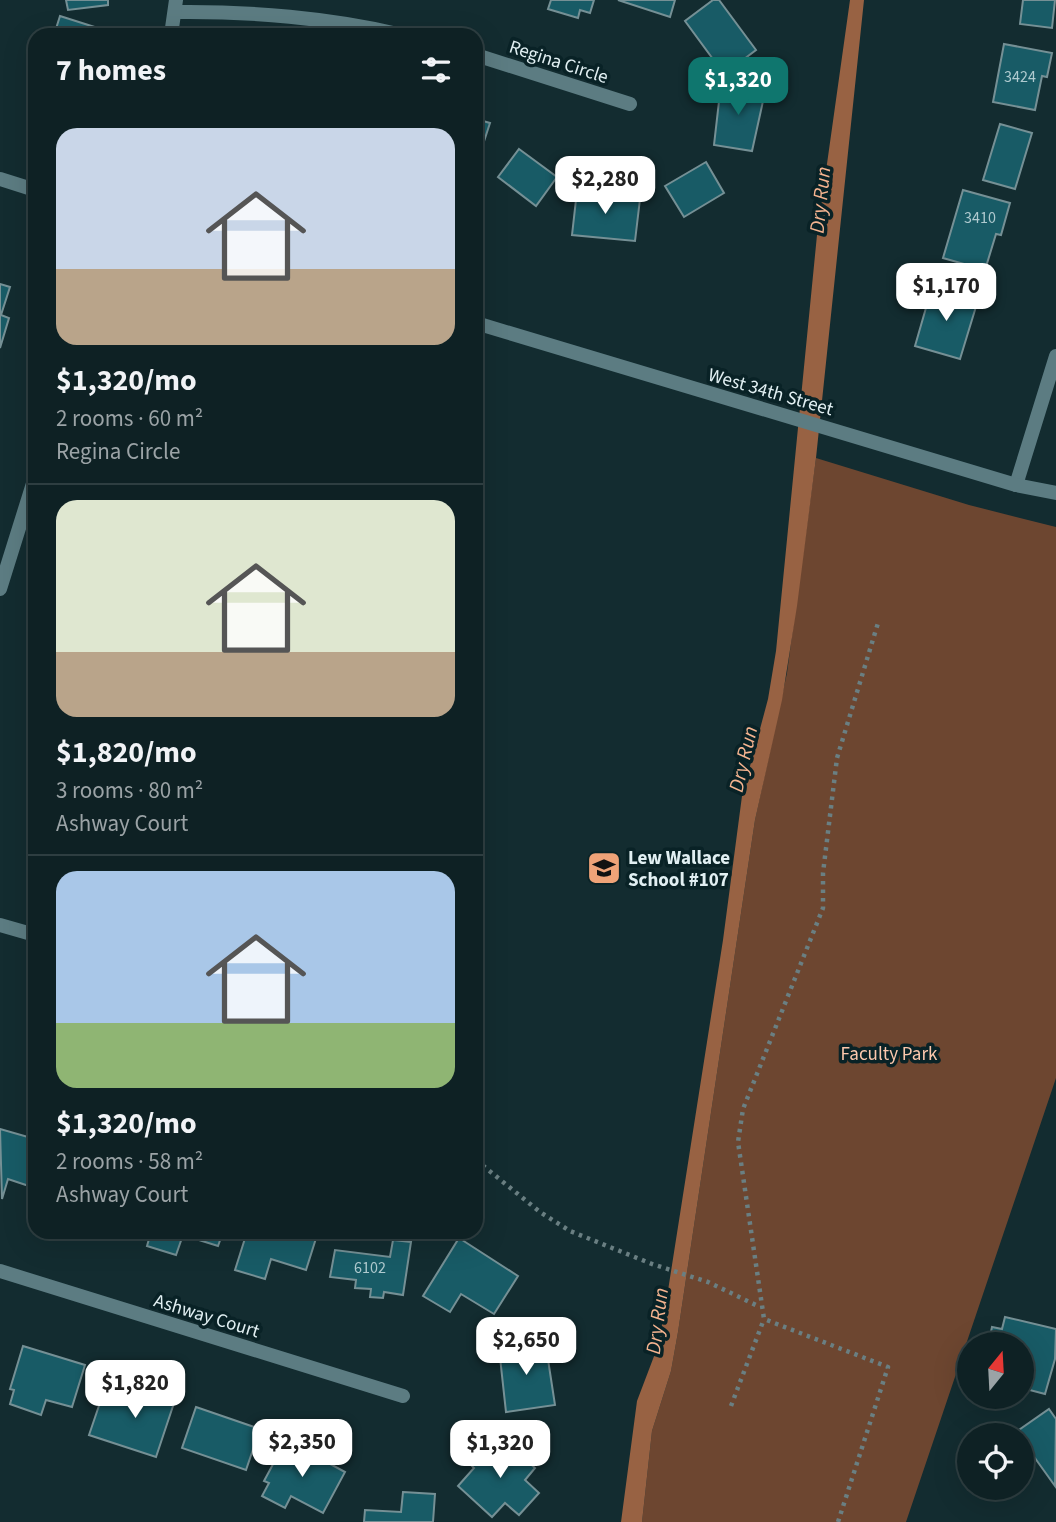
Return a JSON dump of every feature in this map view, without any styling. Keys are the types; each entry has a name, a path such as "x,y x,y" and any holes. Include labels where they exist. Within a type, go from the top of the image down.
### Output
{"street":[{"path":"172,28 176,6 356,28"},
{"name":"Regina Circle","path":"483,57 630,104"},
{"path":"0,179 28,188"},
{"name":"West 34th Street","path":"483,325 1016,485 1056,493"},
{"path":"1016,485 1056,356"},
{"path":"0,589 28,499"},
{"path":"0,925 28,933"},
{"name":"Ashway Court","path":"0,1271 403,1396"}],"path":[{"path":"731,1406 764,1319 738,1142 743,1110 823,908 823,873 836,758 878,622"},
{"path":"483,1166 540,1212 570,1231 653,1264 708,1282 761,1307"},
{"path":"764,1319 888,1367 838,1522"}],"green space":[{"name":"Faculty Park","path":"816,458 969,505 1056,527 1056,1078 970,1332 957,1332 957,1371 906,1522 642,1522 652,1431 671,1371 678,1332 755,820 787,673"}],"shaded area":[{"name":"Dry Run","path":"850,0 864,0 816,458 797,606 782,700 755,820 678,1332 671,1371 652,1431 642,1522 621,1522 637,1401 656,1351 664,1316 723,940 742,796 768,699 776,651 817,235"}],"building":[{"path":"66,0 108,0 108,5 68,10"},
{"path":"551,0 594,0 590,13 580,10 578,18 548,9"},
{"path":"618,0 675,0 670,17"},
{"path":"713,0 719,0 756,50 724,74 685,21"},
{"path":"1023,0 1055,0 1052,28 1020,24"},
{"path":"60,16 98,28 56,28"},
{"path":"1004,44 1052,53 1047,77 1042,76 1035,110 993,102"},
{"path":"721,84 765,92 752,151 714,145"},
{"path":"483,121 490,123 483,145"},
{"path":"1000,124 1032,133 1015,189 983,180"},
{"path":"519,149 557,177 536,206 498,177"},
{"path":"706,162 724,193 684,217 665,186"},
{"path":"585,188 604,190 604,195 640,199 635,241 572,235 577,191 584,192"},
{"path":"963,190 1010,203 1001,235 996,234 985,270 943,258"},
{"path":"0,284 10,287 1,315 9,318 0,348"},
{"path":"932,287 978,300 960,359 915,346"},
{"path":"0,1129 28,1137 28,1186 8,1179 2,1199"},
{"path":"149,1239 182,1239 176,1255 147,1246"},
{"path":"196,1239 220,1239 218,1246"},
{"path":"245,1239 316,1239 306,1270 271,1259 265,1279 235,1270"},
{"path":"458,1239 518,1276 494,1314 461,1294 450,1312 423,1296"},
{"path":"393,1240 411,1242 403,1295 384,1292 383,1298 370,1297 371,1289 355,1288 356,1280 330,1277 335,1250 390,1257"},
{"path":"1005,1317 1056,1329 1055,1359 1045,1394 1034,1391 1034,1332 991,1332 992,1327 1002,1329"},
{"path":"545,1340 555,1405 506,1412 499,1348"},
{"path":"23,1346 85,1365 72,1407 46,1400 41,1415 10,1404 14,1390 10,1389"},
{"path":"146,1384 177,1394 156,1457 89,1435 104,1391 139,1403"},
{"path":"196,1407 260,1429 246,1470 182,1448"},
{"path":"1049,1409 1056,1419 1055,1486 1034,1457 1034,1423 1029,1423"},
{"path":"502,1438 535,1468 525,1480 539,1493 519,1515 505,1503 492,1517 458,1486 474,1468 470,1464 489,1444 493,1448"},
{"path":"286,1440 345,1472 323,1513 291,1496 285,1508 262,1496 269,1483 264,1481"},
{"path":"403,1492 435,1494 433,1522 364,1522 365,1510 401,1512"}],"place":[{"name":"Lew Wallace School #107","path":"604,868"}]}
